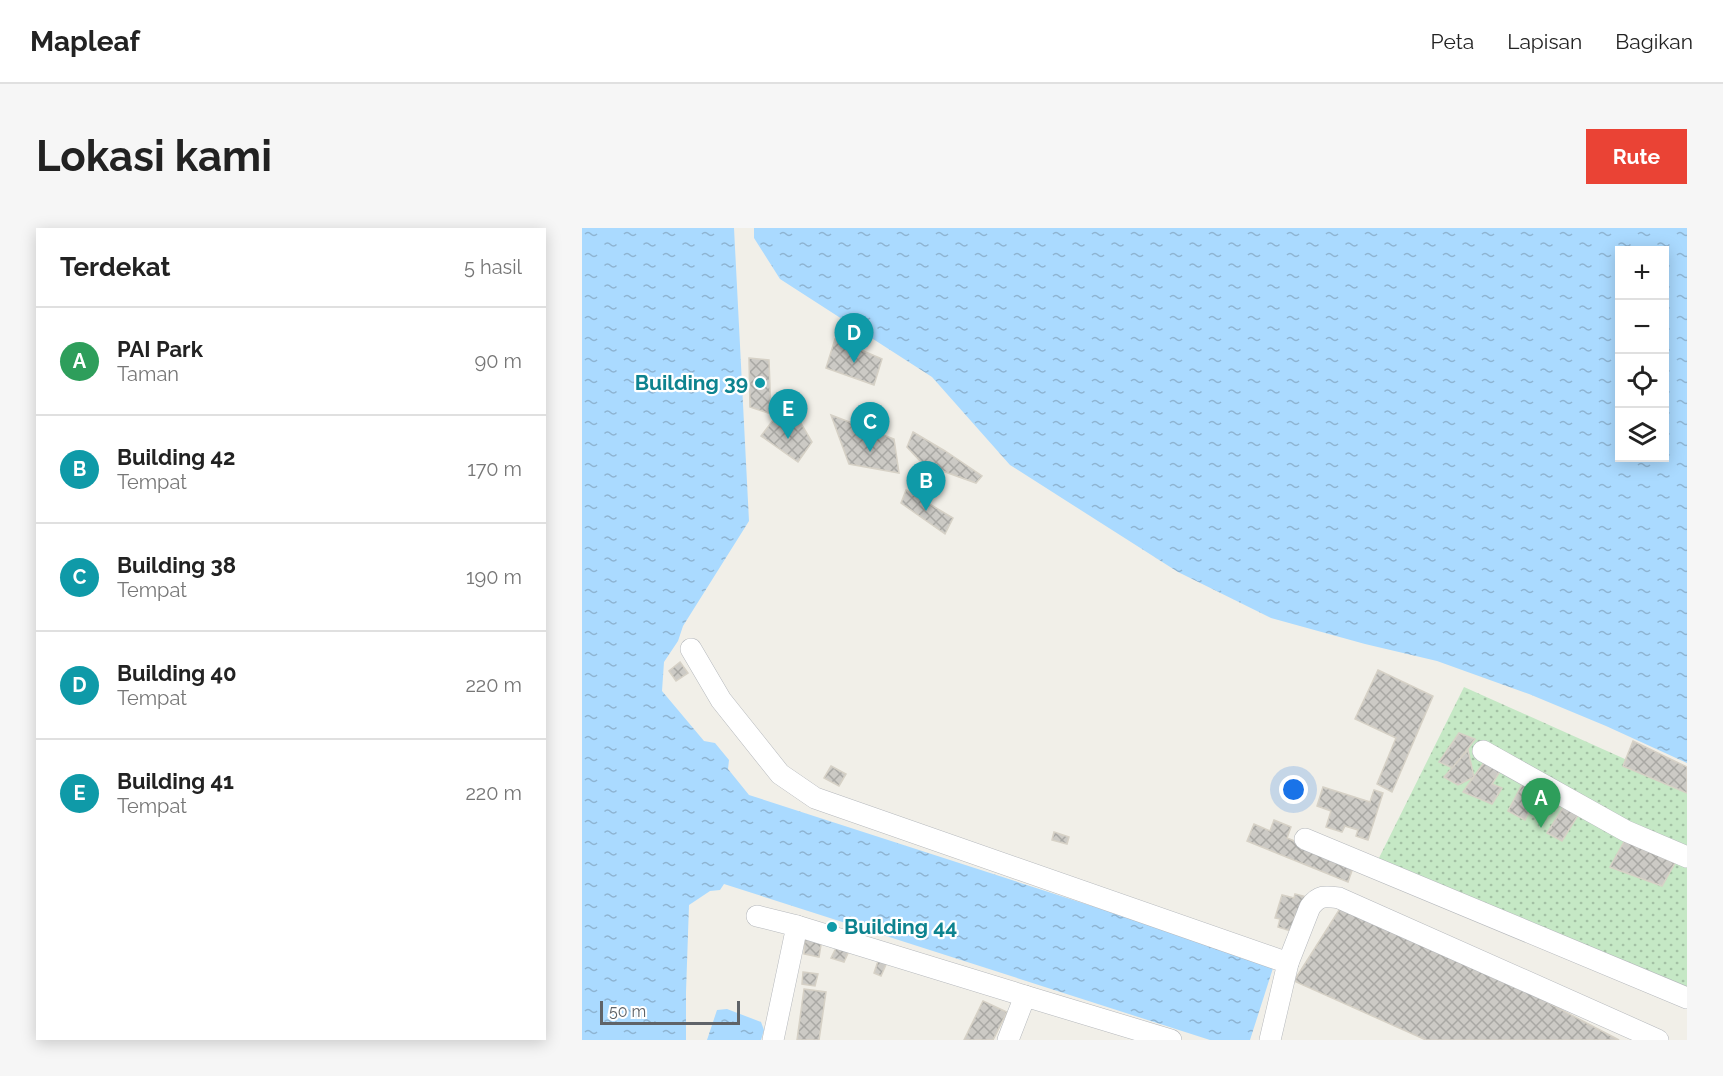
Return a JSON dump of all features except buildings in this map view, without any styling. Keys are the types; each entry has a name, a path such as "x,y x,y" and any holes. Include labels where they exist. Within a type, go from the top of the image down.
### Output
{"lane":[{"path":"691,649 721,700 780,774 815,798 1288,963"},
{"path":"1483,751 1626,831 1687,857"},
{"path":"1305,839 1687,998"},
{"path":"1270,1040 1288,963 1310,907 1316,899 1323,896 1339,898 1658,1040"},
{"path":"757,916 797,926 1171,1040"},
{"path":"773,1040 797,926"},
{"path":"1008,1040 1024,996"}],"green space":[{"path":"1464,687 1636,764 1687,784 1687,1004 1372,872"}],"water":[{"path":"582,228 734,228 749,521 683,626 678,641 664,662 662,691 704,741 715,743 729,760 728,769 749,795 1274,965 1250,1040 1210,1040 724,884 720,890 710,891 689,905 686,1040 582,1040"},
{"path":"754,228 1687,228 1687,763 1529,694 1437,661 1271,618 1178,572 1010,465 932,377 780,279 754,238"},
{"path":"727,1009 761,1022 764,1030 761,1040 707,1040 717,1010"}],"place":[{"name":"Building 40","path":"854,363"},
{"name":"Building 39","path":"760,383"},
{"name":"Building 41","path":"788,439"},
{"name":"Building 38","path":"870,452"},
{"name":"Building 42","path":"926,511"},
{"name":"PAI Park","path":"1541,828"},
{"name":"Building 44","path":"832,927"}]}
